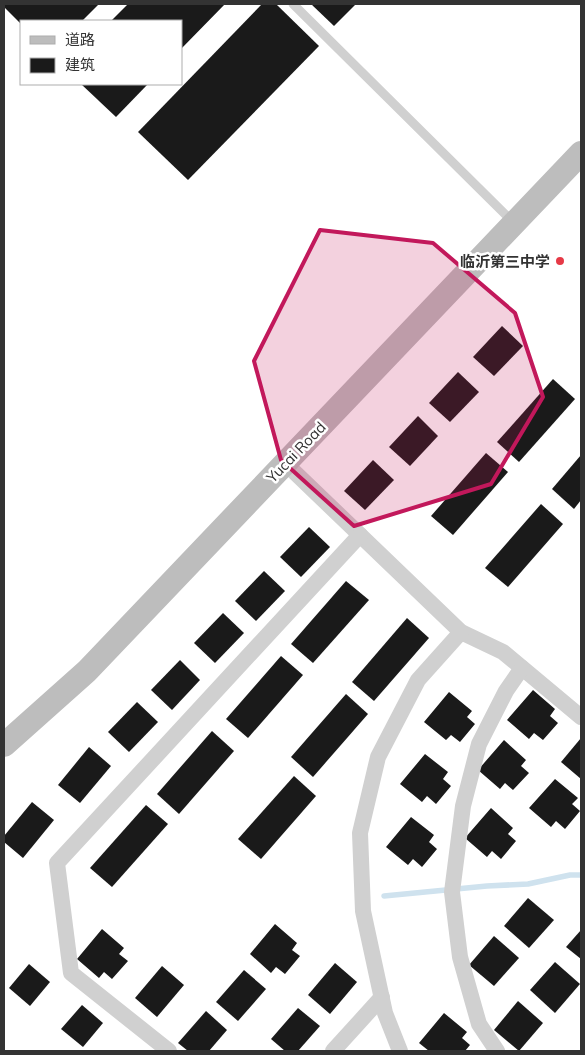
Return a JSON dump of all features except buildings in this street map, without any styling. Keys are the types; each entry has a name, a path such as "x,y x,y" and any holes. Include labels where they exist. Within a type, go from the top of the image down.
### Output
{"street":[{"name":"Yucai Road","path":"4,745 87,671 581,153"},
{"path":"285,463 461,632 503,652 581,717"},
{"path":"169,1051 72,974 57,863 360,535"},
{"path":"400,1051 385,1013 363,912 360,833 378,757 418,680 461,632"},
{"path":"497,1051 479,1024 460,957 452,892 463,806 479,744 506,691 522,668"},
{"path":"333,1051 382,997"}],"lane":[{"path":"293,4 514,223"}],"highlighted area":[{"path":"320,230 433,243 515,313 543,397 491,484 354,526 281,460 254,361"}],"waterway":[{"path":"384,896 528,884 570,875 581,875"}],"place":[{"name":"临沂第三中学","path":"560,261"}]}
